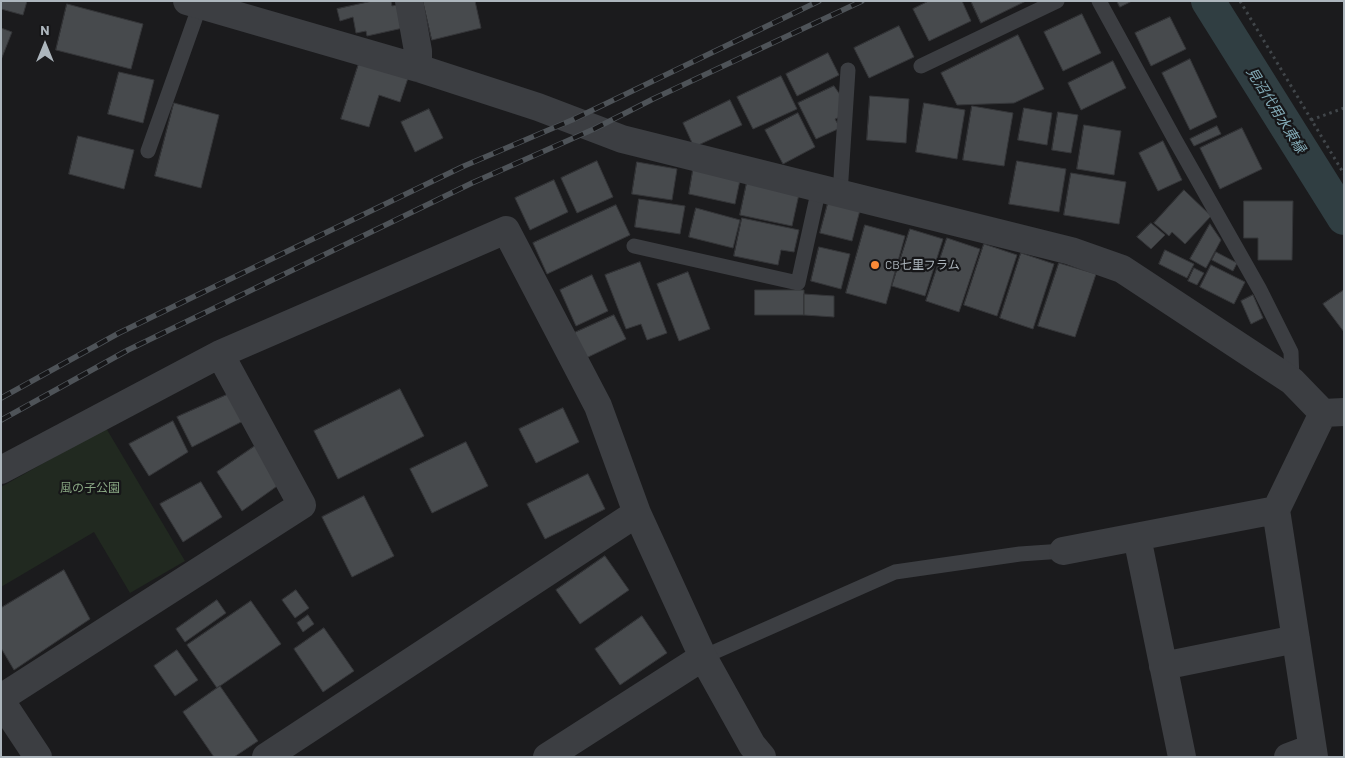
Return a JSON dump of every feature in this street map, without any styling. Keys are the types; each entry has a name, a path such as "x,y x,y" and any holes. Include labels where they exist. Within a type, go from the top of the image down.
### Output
{"street":[{"path":"409,1 418,51 418,68"},
{"path":"193,3 418,68 538,107 622,139 1070,251 1122,269 1292,381 1334,412 1276,510 1296,639 1304,754"},
{"path":"1,470 220,354 506,230 598,406 637,513 703,657 752,745 762,757"},
{"path":"38,757 1,700 302,505 220,354"},
{"path":"1063,551 1276,510"},
{"path":"266,757 637,513"},
{"path":"1137,537 1182,757"},
{"path":"1163,666 1296,639"},
{"path":"547,757 703,657"}],"lane":[{"path":"921,66 1057,1"},
{"path":"1099,1 1260,290 1291,352 1292,381"},
{"path":"148,151 193,3"},
{"path":"634,246 798,283 829,191 848,70"},
{"path":"703,657 895,572 1020,554 1063,551"}],"path":[{"path":"1240,1 1344,174"},
{"path":"1311,120 1344,108"}],"green space":[{"name":"風の子公園","path":"106,428 185,561 130,593 94,532 1,587 1,487"}],"building":[{"path":"1,1 27,1 23,15 1,9"},
{"path":"373,1 391,1 392,6 397,5 403,28 367,36 366,31 356,33 353,17 340,21 337,9"},
{"path":"423,1 475,1 481,28 432,40"},
{"path":"929,1 962,1 971,21 929,41 913,9"},
{"path":"971,1 1026,1 981,23"},
{"path":"1117,1 1132,1 1120,7"},
{"path":"67,4 143,24 131,69 56,50"},
{"path":"1082,14 1101,53 1063,71 1044,32"},
{"path":"1170,17 1186,49 1151,66 1135,33"},
{"path":"899,26 914,57 869,78 854,48"},
{"path":"1,28 12,32 1,60"},
{"path":"1018,35 1044,89 1014,103 957,105 941,73"},
{"path":"828,53 839,75 797,96 786,74"},
{"path":"1190,59 1217,117 1190,130 1162,73"},
{"path":"360,60 409,75 400,102 379,95 369,127 341,119"},
{"path":"1113,61 1126,88 1081,110 1068,83"},
{"path":"119,72 154,80 143,123 108,114"},
{"path":"781,76 797,109 753,129 737,97"},
{"path":"834,86 841,96 840,117 835,119 840,128 816,139 798,103"},
{"path":"870,96 909,99 906,143 867,140"},
{"path":"730,100 742,125 694,147 683,123"},
{"path":"174,103 219,115 201,188 155,176"},
{"path":"924,103 965,110 957,159 916,152"},
{"path":"972,106 1013,113 1004,166 963,160"},
{"path":"1024,108 1052,113 1047,145 1018,140"},
{"path":"429,109 443,138 415,152 401,122"},
{"path":"1058,112 1078,115 1071,153 1052,150"},
{"path":"798,113 815,147 783,164 765,130"},
{"path":"1084,125 1121,131 1114,175 1077,169"},
{"path":"1217,126 1221,134 1194,146 1190,139"},
{"path":"1242,128 1262,169 1220,189 1200,148"},
{"path":"78,136 134,150 124,189 69,174"},
{"path":"1163,141 1182,180 1158,191 1139,153"},
{"path":"597,161 613,197 577,213 561,178"},
{"path":"1017,161 1066,169 1059,212 1009,204"},
{"path":"637,162 677,169 672,200 632,194"},
{"path":"693,170 740,180 735,204 689,194"},
{"path":"1071,173 1126,182 1119,224 1064,215"},
{"path":"554,180 568,212 530,230 515,198"},
{"path":"747,182 799,194 792,226 740,215"},
{"path":"1184,190 1211,216 1185,244 1172,232 1169,236 1154,223"},
{"path":"639,199 685,206 680,234 635,227"},
{"path":"1244,201 1293,201 1292,260 1258,260 1258,238 1244,238"},
{"path":"828,203 860,210 852,241 820,233"},
{"path":"616,205 630,235 547,274 533,243"},
{"path":"696,208 740,220 733,248 689,237"},
{"path":"742,218 799,230 794,252 781,250 778,265 734,256"},
{"path":"1151,223 1165,235 1151,249 1137,237"},
{"path":"1210,224 1221,240 1206,268 1190,259"},
{"name":"CB七里フラム","path":"865,225 905,236 886,304 846,293"},
{"path":"910,229 943,239 925,296 892,286"},
{"path":"947,238 980,249 959,312 926,301"},
{"path":"984,244 1017,255 997,316 964,305"},
{"path":"819,247 850,254 841,289 811,281"},
{"path":"1165,250 1194,264 1187,278 1159,264"},
{"path":"1216,252 1237,263 1233,271 1212,260"},
{"path":"1021,253 1054,264 1033,329 1000,318"},
{"path":"640,262 667,333 647,340 641,324 626,329 605,275"},
{"path":"1059,263 1096,274 1075,337 1038,326"},
{"path":"1211,265 1245,282 1234,304 1200,287"},
{"path":"1194,268 1204,273 1197,285 1188,281"},
{"path":"688,272 710,329 679,341 657,284"},
{"path":"592,275 608,311 576,326 560,290"},
{"path":"755,290 804,290 804,315 755,315"},
{"path":"1344,290 1344,332 1323,304"},
{"path":"804,294 834,296 834,317 804,315"},
{"path":"1253,295 1263,318 1251,324 1241,301"},
{"path":"614,315 626,339 586,358 574,333"},
{"path":"400,389 424,436 338,479 314,431"},
{"path":"231,393 245,420 192,447 177,417"},
{"path":"563,408 579,442 536,463 519,429"},
{"path":"173,421 188,452 149,476 129,444"},
{"path":"466,442 488,486 432,513 410,469"},
{"path":"255,446 280,484 242,511 217,472"},
{"path":"588,474 605,509 545,539 527,504"},
{"path":"201,482 222,517 183,542 160,504"},
{"path":"364,496 394,556 352,577 322,517"},
{"path":"605,556 629,590 580,624 556,590"},
{"path":"64,570 90,619 14,670 1,648 1,608"},
{"path":"296,590 309,608 295,618 282,600"},
{"path":"217,600 226,613 185,642 176,629"},
{"path":"251,601 281,644 217,688 187,645"},
{"path":"308,615 314,624 303,632 297,623"},
{"path":"642,616 667,653 620,685 595,649"},
{"path":"324,628 354,671 323,692 294,649"},
{"path":"177,650 198,680 175,696 154,666"},
{"path":"220,686 258,741 234,757 214,757 183,712"}],"waterway":[{"name":"見沼代用水東縁","path":"1208,1 1344,218"}],"railway":[{"path":"1,398 119,333 292,249 464,166 572,120 819,1"},
{"path":"1,420 128,350 472,183 594,129 653,99 862,1"}],"place":[{"name":"CB七里フラム","path":"875,265"}]}
